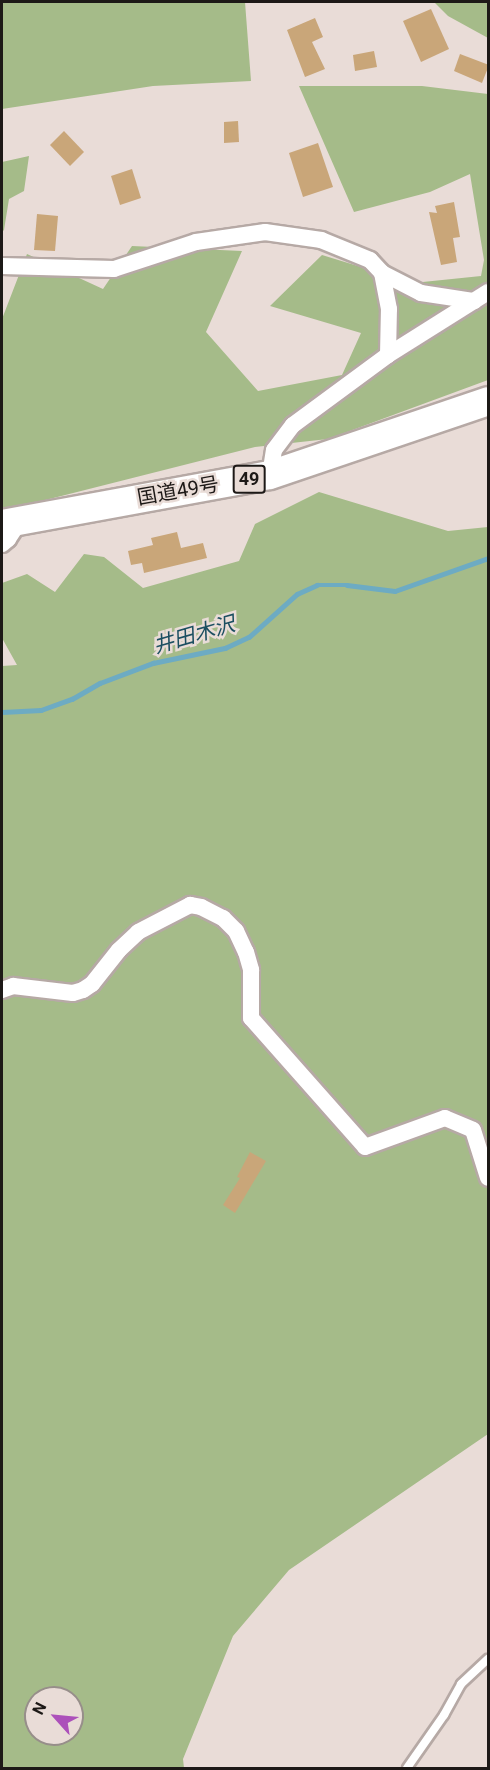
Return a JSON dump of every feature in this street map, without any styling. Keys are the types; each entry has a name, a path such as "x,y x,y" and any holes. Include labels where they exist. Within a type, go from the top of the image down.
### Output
{"highway":[{"name":"国道49号","path":"11,521 270,475 489,401"}],"street":[{"path":"2,266 114,269 196,242 265,232 321,240 370,260 382,273 421,293 482,297"},
{"path":"382,273 389,309 388,355"},
{"path":"270,475 274,450 293,425 388,355 482,297"},
{"path":"2,544 8,539 11,521"},
{"path":"2,990 13,986 73,993 83,990 92,984 119,950 138,932 190,905 201,907 222,918 236,932 246,952 251,970 251,1018 365,1147 445,1118 473,1130 489,1178"}],"lane":[{"path":"407,1768 444,1715 461,1684 489,1659"}],"green space":[{"path":"2,2 245,2 251,81 153,86 2,109"},
{"path":"434,2 488,2 488,38 448,16"},
{"path":"299,86 422,86 488,94 488,380 328,439 255,447 2,511 2,319 27,254 103,289 132,246 242,251 206,332 258,391 342,375 361,333 270,306 322,255 413,283 481,276 484,260 470,174 430,192 354,212"},
{"path":"29,156 24,191 9,199 2,232 2,162"},
{"path":"319,492 448,531 488,527 488,1434 289,1570 233,1636 183,1759 184,1768 2,1768 2,666 17,665 2,638 2,583 27,574 55,592 84,554 104,557 143,588 239,561 255,524"}],"building":[{"path":"431,9 449,49 421,62 403,21"},
{"path":"315,18 323,37 312,42 325,69 305,77 287,30"},
{"path":"374,51 377,67 355,71 353,55"},
{"path":"460,54 489,65 482,83 454,71"},
{"path":"238,121 239,142 224,143 224,122"},
{"path":"64,131 84,152 70,166 50,145"},
{"path":"318,143 333,187 303,197 289,153"},
{"path":"132,169 141,198 120,205 111,176"},
{"path":"454,202 460,237 453,238 457,262 441,265 429,212 437,213 435,206"},
{"path":"37,214 58,216 55,251 34,250"},
{"path":"177,532 181,548 203,543 207,558 144,573 142,563 131,565 128,551 153,545 151,538"},
{"path":"250,1152 266,1161 235,1213 223,1205 240,1178 237,1177"}],"waterway":[{"name":"井田木沢","path":"2,712 41,710 72,699 100,683 153,663 225,648 249,637 297,594 317,585 347,585 395,591 488,558"}]}
